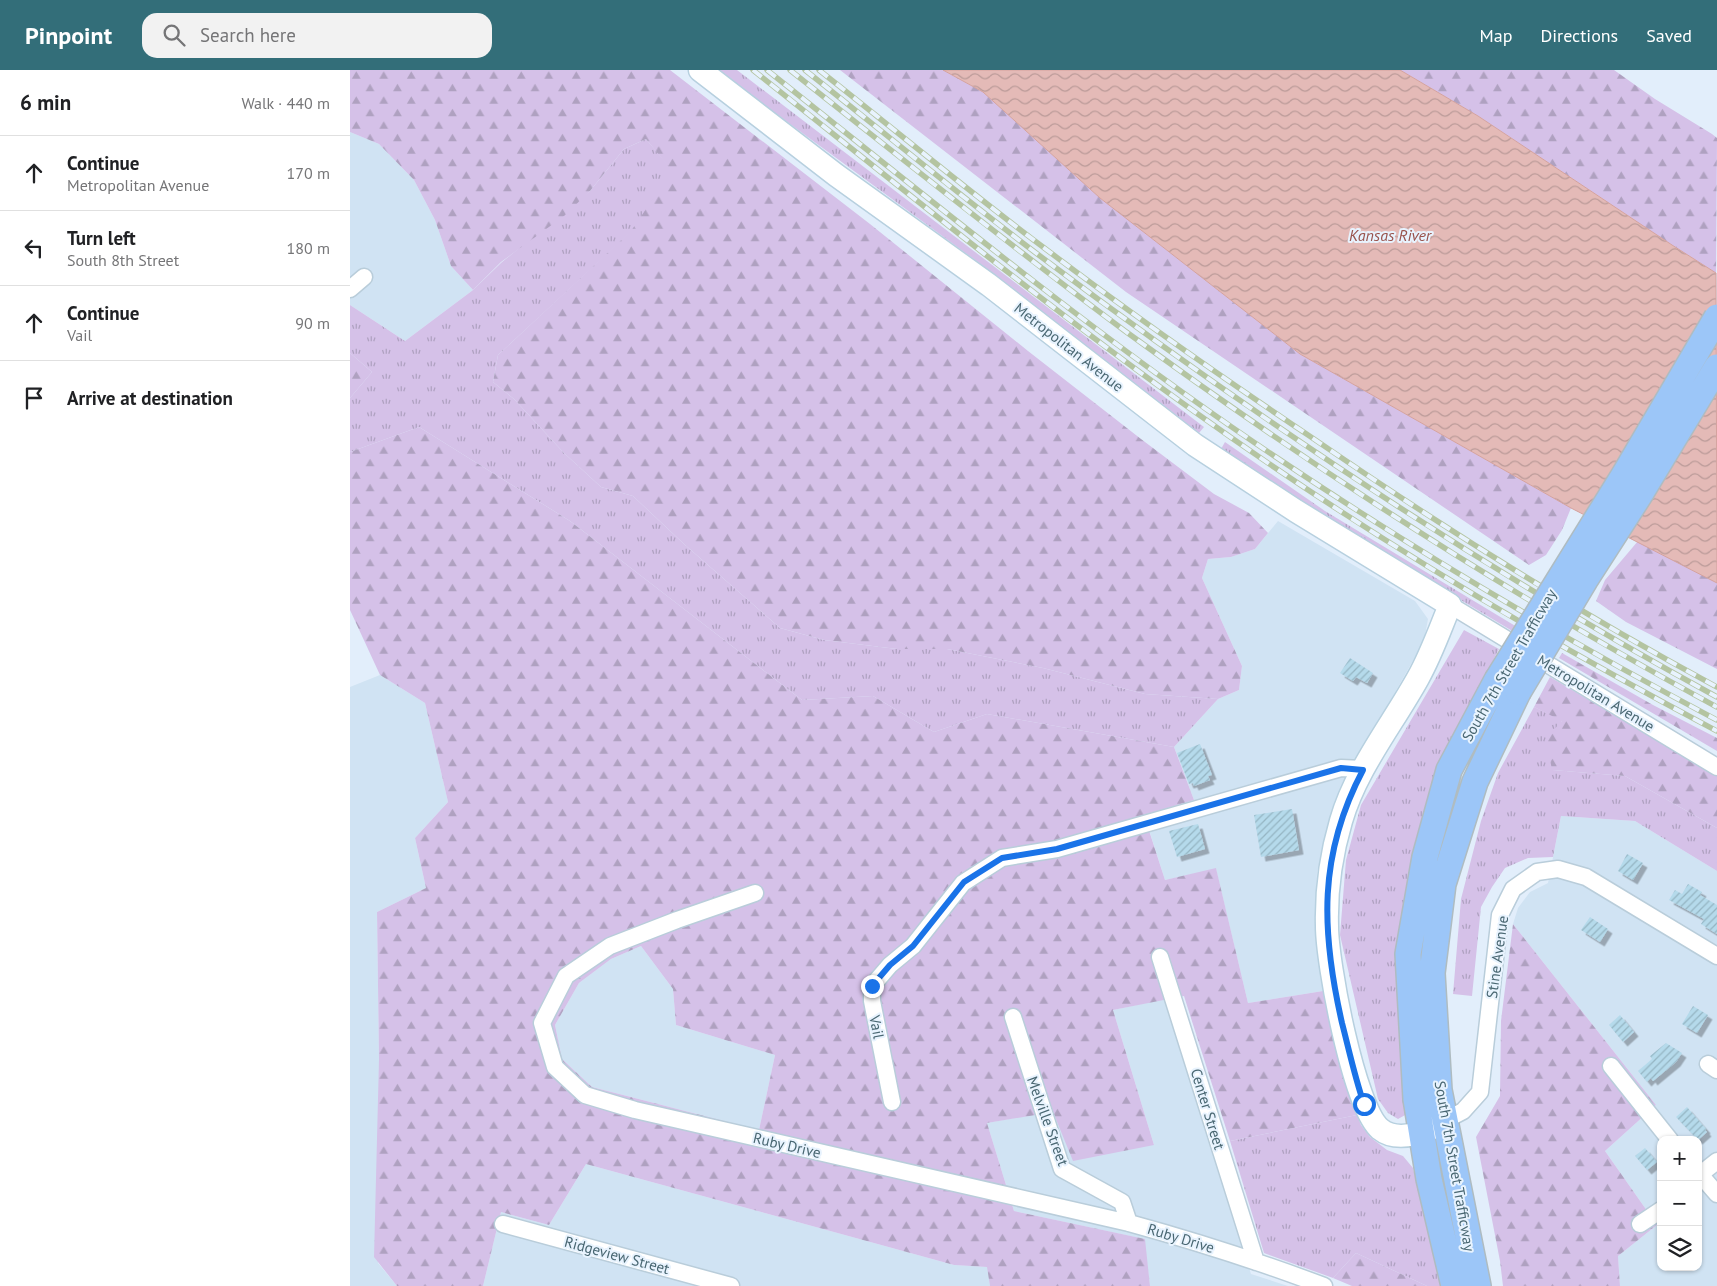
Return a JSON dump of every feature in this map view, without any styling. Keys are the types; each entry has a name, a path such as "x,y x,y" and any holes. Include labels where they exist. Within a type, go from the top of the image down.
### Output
{"main road":[{"name":"Metropolitan Avenue","path":"700,70 836,175 989,285 1195,445 1296,511 1450,605"},
{"name":"South 7th Street Trafficway","path":"1454,1286 1429,1179 1416,1099 1408,954 1425,858 1449,770 1497,680 1624,475 1717,317"},
{"name":"South 7th Street Trafficway","path":"1478,1286 1439,1090 1432,974 1443,884 1475,782 1518,692 1717,367"},
{"path":"1444,1122 1422,1134 1400,1136 1388,1134 1379,1128 1371,1118 1358,1088 1334,986 1327,928 1330,872 1341,820 1350,796 1363,770 1419,677 1450,605"}],"street":[{"path":"350,289 364,276"},
{"name":"Metropolitan Avenue","path":"1450,605 1717,766"},
{"name":"Vail","path":"892,1102 872,1001 872,986 890,965 913,946 964,882 1002,858 1057,849 1341,768 1363,770"},
{"name":"Stine Avenue","path":"1444,1122 1463,1111 1480,1092 1500,916 1513,889 1537,872 1558,869 1586,877 1717,956"},
{"name":"Ruby Drive","path":"755,893 610,946 566,976 542,1023 555,1067 585,1096 635,1110 1129,1223 1187,1239 1324,1286"},
{"name":"Center Street","path":"1160,957 1256,1262"},
{"name":"Melville Street","path":"1013,1017 1062,1170 1122,1202 1129,1223"},
{"path":"1611,1066 1667,1136"},
{"path":"1702,1172 1717,1161"},
{"path":"1702,1177 1717,1194"},
{"path":"1640,1224 1657,1213"},
{"name":"Ridgeview Street","path":"503,1224 684,1280 731,1286"}],"shaded area":[{"path":"350,132 379,144 414,180 435,220 451,266 473,290 405,341 350,305"},
{"path":"1278,521 1415,601 1428,619 1424,641 1363,749 1333,809 1317,872 1315,931 1323,991 1248,1003 1216,869 1165,880 1144,814 1194,800 1174,747 1218,699 1239,690 1242,666 1202,578 1208,559 1231,557 1255,549"},
{"path":"380,675 425,703 448,802 415,838 426,888 377,912 379,1059 378,1263 397,1286 350,1286 350,687"},
{"path":"1561,816 1635,821 1717,871 1717,1286 1620,1286 1618,1256 1657,1225 1605,1151 1656,1105 1513,924 1518,908 1530,892 1548,883"},
{"path":"641,946 673,989 676,1025 775,1055 759,1130 592,1087 562,1059 555,1025 579,983 611,959"},
{"path":"1165,999 1251,1274 1288,1286 1150,1286 1144,1239 1014,1211 987,1123 1053,1111 1154,1145 1113,1010"},
{"path":"586,1164 954,1265 988,1267 990,1286 483,1286 501,1212 549,1225"}],"green space":[{"path":"350,70 670,70 870,224 1141,439 1214,494 1249,513 1268,533 1255,549 1231,557 1208,559 1202,578 1242,666 1239,690 1218,699 1145,694 1043,668 947,649 897,649 824,640 780,628 684,544 633,496 601,487 564,453 514,399 493,382 498,355 631,231 672,171 646,139 624,149 590,191 564,216 501,262 473,290 451,266 435,220 414,180 379,144 350,132"},
{"path":"719,70 737,70 1204,427 1199,433 975,260"},
{"path":"840,70 943,70 983,92 1100,198 1300,354 1571,508 1562,530 1546,555 1529,565 1126,292"},
{"path":"1400,70 1614,70 1655,99 1717,138 1716,273 1478,116"},
{"path":"646,139 673,171 632,231 498,355 493,382 514,399 564,453 601,487 633,496 684,544 780,628 824,640 897,649 947,649 1043,668 1145,694 1218,699 1174,747 987,714 934,732 873,696 802,700 570,521 419,427 350,452 350,398 372,372 350,353 350,305 405,341 473,290 502,262 590,191 624,149"},
{"path":"350,353 372,372 350,398"},
{"path":"419,427 570,521 802,700 873,696 934,732 987,714 1174,747 1194,800 1144,815 1165,880 1216,868 1248,1003 1323,991 1357,1115 1230,1141 1184,996 1113,1010 1154,1145 1073,1161 1053,1112 987,1123 1014,1211 1145,1239 1150,1286 990,1286 987,1267 954,1265 586,1164 549,1225 501,1212 483,1286 397,1286 374,1257 379,1059 377,912 426,888 415,838 448,802 425,703 380,675 350,610 350,452","holes":["641,946 673,989 676,1025 775,1055 759,1130 592,1087 562,1059 555,1025 579,983 611,959"]},
{"path":"1225,442 1325,511 1517,627 1514,632 1333,523 1221,449"},
{"path":"1638,541 1717,583 1717,669 1626,622 1596,601 1605,580"},
{"path":"1464,630 1499,649 1437,774 1416,839 1400,923 1397,992 1407,1114 1398,1119 1388,1113 1378,1099 1340,935 1346,860 1361,805"},
{"path":"1562,653 1653,705 1717,738 1717,751 1559,658"},
{"path":"1550,677 1717,775 1717,828 1625,776 1552,770 1546,738 1562,721 1534,707"},
{"path":"1534,707 1562,720 1553,770 1625,776 1717,828 1717,871 1635,821 1561,816 1553,857 1528,858 1505,868 1492,887 1481,907 1472,996 1453,994 1461,899 1481,821 1498,773"},
{"path":"1513,924 1656,1105 1605,1151 1657,1225 1618,1256 1620,1286 1503,1286 1500,1261 1476,1137 1500,1096 1501,1021"},
{"path":"1357,1115 1361,1125 1370,1137 1387,1150 1403,1156 1413,1168 1442,1286 1427,1286 1356,1253 1333,1278 1264,1253 1230,1141"},
{"path":"1356,1253 1427,1286 1352,1286 1333,1278"}],"water":[{"name":"Kansas River","path":"943,70 1400,70 1478,116 1716,273 1717,583 1571,508 1300,354 1100,198 983,92"}],"building":[{"path":"1350,658 1373,673 1367,683 1356,677 1353,681 1340,673"},
{"path":"1200,744 1212,775 1208,776 1210,780 1194,786 1193,783 1189,784 1177,753"},
{"path":"1292,809 1299,850 1261,857 1254,815"},
{"path":"1198,824 1205,849 1177,857 1169,831"},
{"path":"1627,854 1643,863 1633,880 1618,871"},
{"path":"1688,884 1702,892 1700,895 1717,905 1717,934 1701,924 1704,919 1669,900 1675,890 1682,894"},
{"path":"1590,917 1608,929 1600,942 1581,930"},
{"path":"1693,1006 1708,1015 1697,1033 1682,1024"},
{"path":"1620,1015 1634,1032 1623,1042 1609,1025"},
{"path":"1666,1043 1682,1053 1676,1062 1653,1081 1651,1078 1647,1082 1638,1071 1652,1059 1650,1056"},
{"path":"1687,1107 1707,1132 1702,1136 1694,1136 1676,1117"},
{"path":"1645,1148 1657,1162 1647,1170 1635,1156"}],"railway":[{"path":"753,70 1027,287 1138,371 1258,456 1321,499 1517,620 1717,731"},
{"path":"767,70 947,214 1069,308 1255,443 1368,517 1482,588 1717,720"},
{"path":"790,70 1125,331 1268,432 1489,576 1640,665 1717,707"},
{"path":"805,70 1036,253 1200,373 1284,431 1454,542 1541,596 1717,697"},
{"path":"819,70 1043,247 1243,391 1360,471 1511,568 1613,629 1717,687"}],"route":[{"path":"872,986 890,965 913,946 964,882 1002,858 1057,849 1341,768 1363,770 1341,820 1330,872 1327,928 1334,986 1358,1088 1364,1104"}]}
